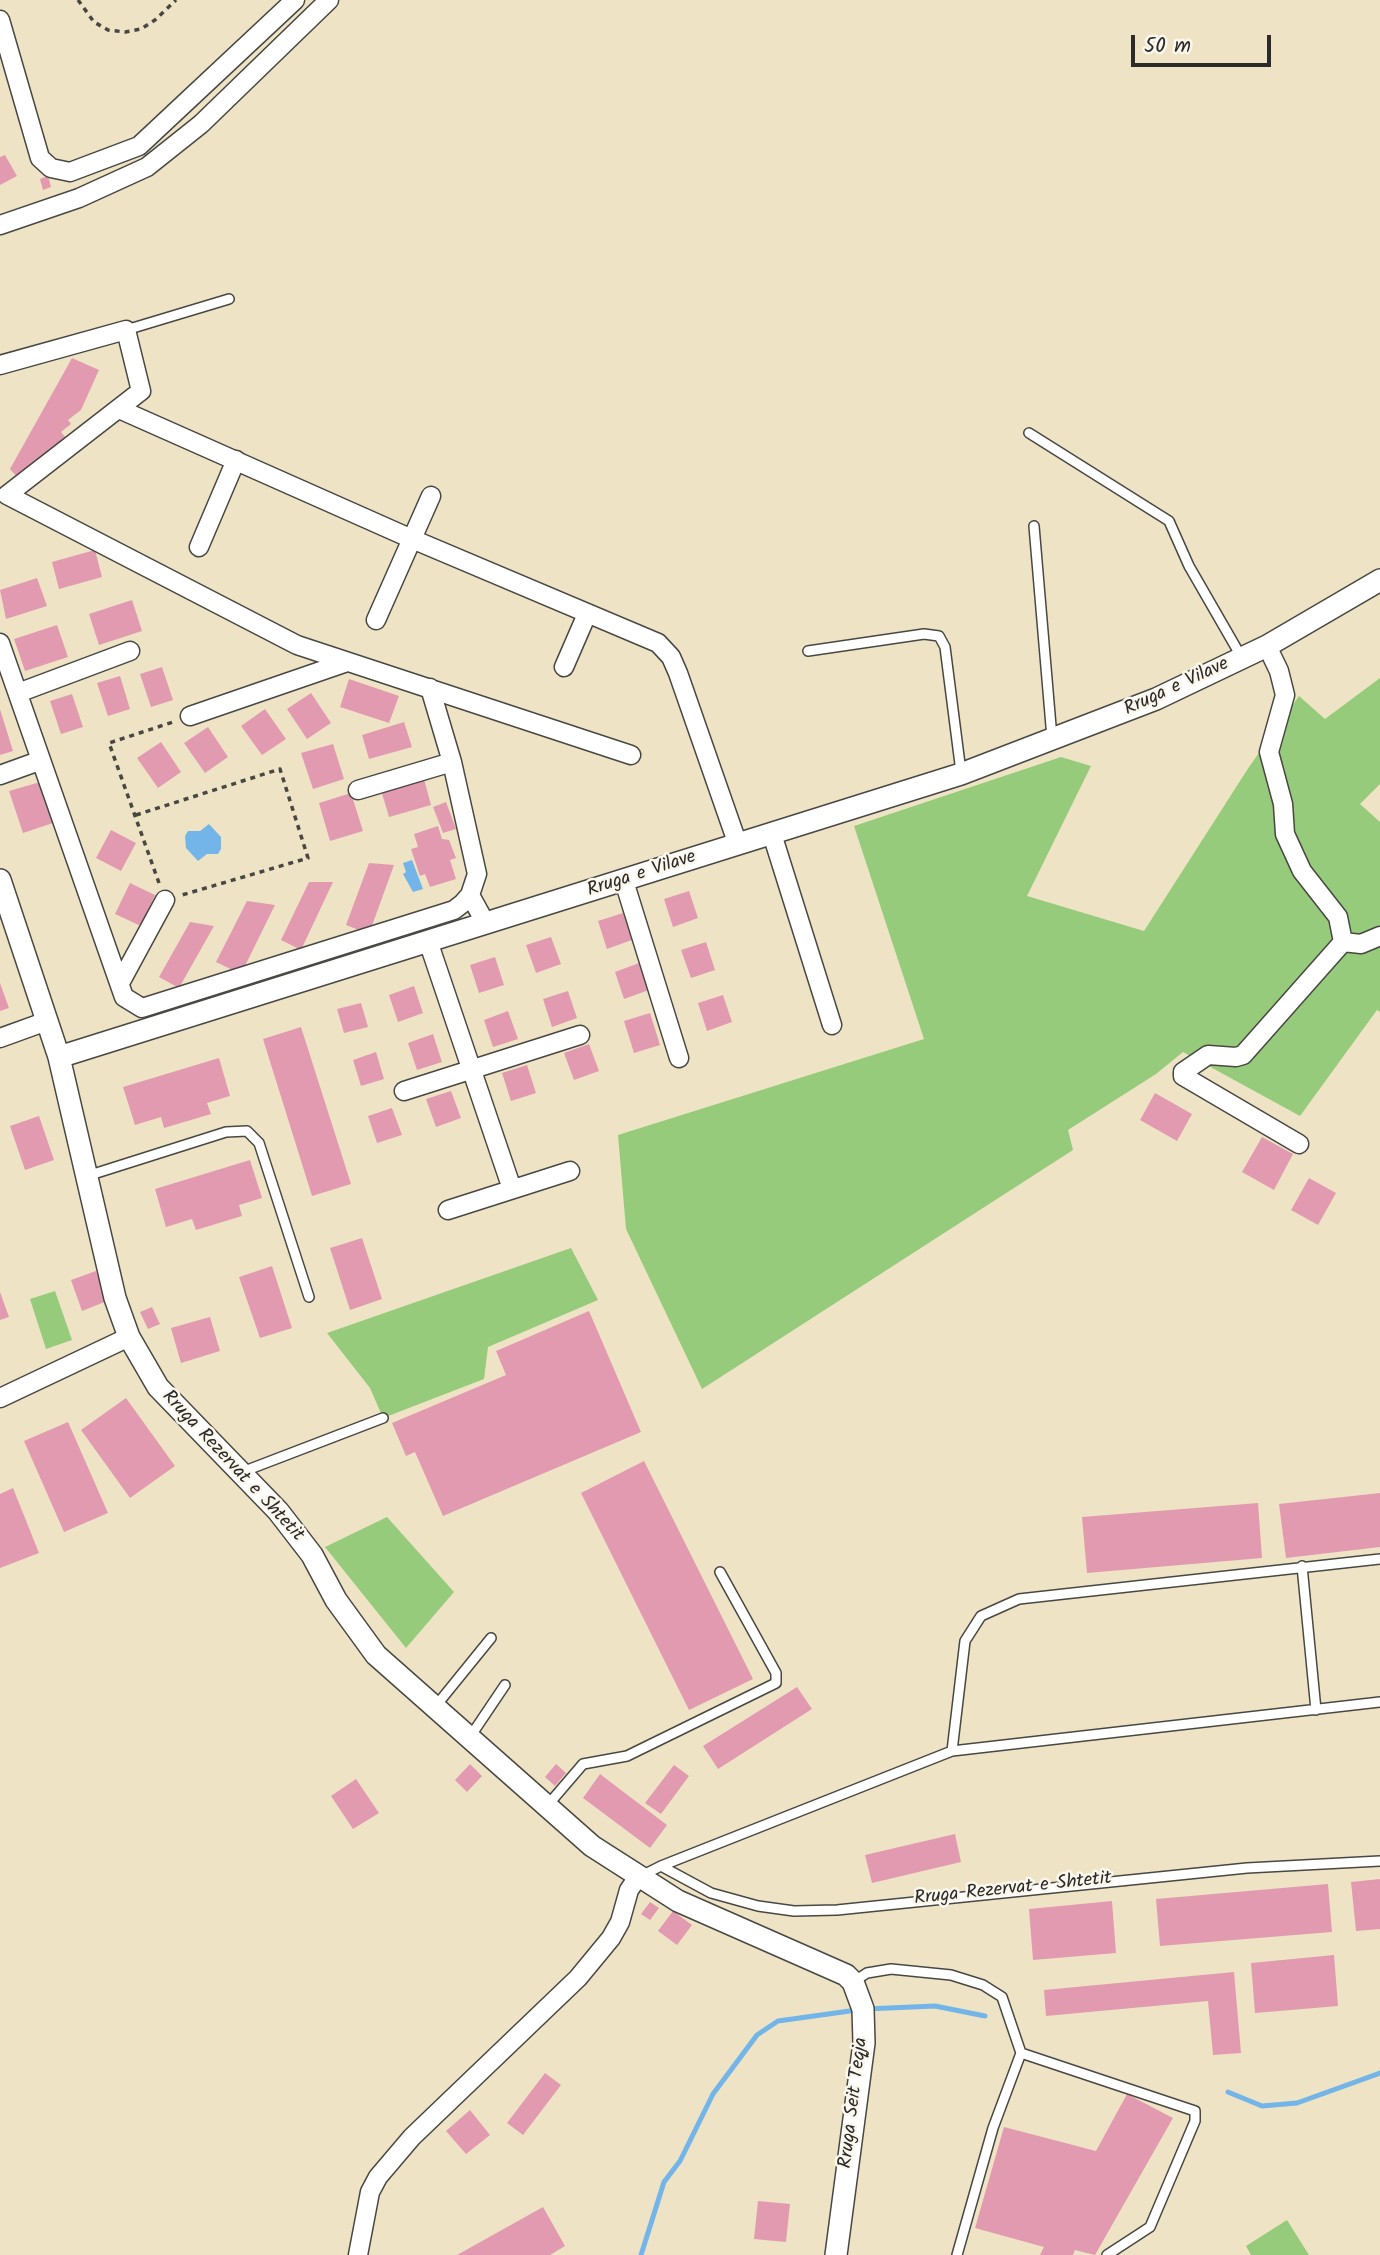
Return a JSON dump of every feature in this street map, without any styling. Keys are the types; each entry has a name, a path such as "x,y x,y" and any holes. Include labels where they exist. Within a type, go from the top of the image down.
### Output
{"street":[{"path":"0,20 40,158 51,168 71,172 139,146 295,0"},
{"path":"0,225 79,198 147,167 172,149 329,0"},
{"path":"71,172 79,198"},
{"path":"0,365 126,330 141,391 7,495 297,645 631,755"},
{"path":"119,409 412,539 658,643 671,656 738,845"},
{"path":"199,547 236,460"},
{"path":"376,620 430,496"},
{"name":"Rruga e Vilave","path":"59,1057 961,774 1132,710 1267,646 1380,580"},
{"path":"564,667 587,614"},
{"path":"0,643 39,761 120,983 129,1002 149,1007 454,910 470,895 477,874 452,762 430,688"},
{"path":"1267,646 1279,671 1285,695 1269,752 1283,804 1285,834 1302,871 1338,917 1343,942"},
{"path":"18,693 130,651"},
{"path":"190,716 347,662"},
{"path":"0,775 39,761"},
{"path":"358,790 452,762"},
{"path":"772,834 832,1025"},
{"path":"0,880 59,1057"},
{"path":"624,880 679,1058"},
{"path":"470,895 486,924"},
{"path":"120,983 165,900"},
{"path":"1343,942 1361,944 1380,936"},
{"path":"428,941 512,1189"},
{"path":"1299,1144 1185,1079 1183,1072 1208,1055 1243,1055 1343,942"},
{"path":"0,1038 47,1021"},
{"path":"404,1091 580,1035"},
{"name":"Rruga Rezervat e Shtetit","path":"59,1057 115,1298 129,1337 158,1387 278,1511 312,1555 336,1600 376,1655 592,1846 651,1871"},
{"path":"448,1210 570,1171"},
{"path":"0,1398 129,1337"},
{"path":"358,2255 370,2192 378,2177 412,2137 578,1978 611,1938 620,1922 629,1890 651,1871 678,1901 846,1975 854,1985"},
{"name":"Rruga Seit Teqja","path":"836,2255 864,2043 863,2009 854,1985"}],"lane":[{"path":"126,330 229,299"},
{"path":"1029,433 1169,521 1189,566 1242,658"},
{"path":"1034,526 1052,740"},
{"path":"808,651 924,634 939,636 945,647 961,774"},
{"path":"85,1177 226,1132 247,1131 259,1143 309,1297"},
{"path":"240,1472 383,1418"},
{"path":"952,1751 965,1641 981,1616 1018,1599 1380,1559"},
{"path":"1302,1566 1316,1710"},
{"path":"547,1806 583,1764 627,1756 776,1683 776,1673 720,1572"},
{"path":"435,1707 491,1638"},
{"path":"469,1739 506,1685"},
{"path":"651,1871 952,1751 1380,1702"},
{"name":"Rruga Rezervat e Shtetit","path":"651,1871 711,1893 758,1906 794,1911 1247,1868 1380,1861"},
{"path":"854,1985 867,1973 891,1969 951,1975 983,1985 1002,1997 1021,2053 993,2128 957,2255"},
{"path":"1021,2053 1195,2111 1195,2121 1150,2227 1107,2255"}],"path":[{"path":"78,0 94,22 108,30 125,32 141,29 176,0"},
{"path":"136,815 280,769 308,858 165,900 109,743 190,716"}],"green space":[{"path":"1380,678 1380,784 1360,804 1380,822 1380,1012 1377,1010 1300,1116 1183,1052 1156,1074 1068,1130 1073,1150 702,1389 626,1229 618,1135 924,1039 854,826 1061,757 1091,766 1027,896 1144,931 1249,767 1299,696 1325,719"},
{"path":"571,1248 598,1300 488,1347 484,1379 383,1418 370,1388 327,1333"},
{"path":"55,1291 72,1340 46,1349 30,1299"},
{"path":"387,1517 454,1592 406,1648 325,1547"},
{"path":"1287,2220 1309,2255 1251,2255 1246,2246"}],"water":[{"path":"209,824 221,837 221,849 218,854 207,854 198,861 186,848 185,836 188,831 200,831"},
{"path":"412,860 423,889 413,892 403,874 406,872 403,863"}],"building":[{"path":"5,155 17,176 0,185 0,157"},
{"path":"48,176 51,187 43,190 40,179"},
{"path":"72,358 99,370 81,410 68,420 71,424 61,432 66,438 18,478 10,469"},
{"path":"95,550 102,577 59,589 52,562"},
{"path":"37,578 47,606 6,619 0,590"},
{"path":"132,600 142,631 99,645 89,614"},
{"path":"57,625 68,657 25,671 14,639"},
{"path":"162,667 173,700 151,707 140,674"},
{"path":"120,676 130,709 108,716 97,683"},
{"path":"349,679 399,696 389,723 340,707"},
{"path":"311,693 331,723 307,739 287,709"},
{"path":"72,694 83,727 61,734 50,701"},
{"path":"0,709 13,751 0,755"},
{"path":"265,709 286,739 262,755 241,726"},
{"path":"404,722 412,747 369,759 362,735"},
{"path":"208,727 228,757 205,773 184,743"},
{"path":"161,742 181,772 158,788 137,758"},
{"path":"333,744 344,779 313,789 301,753"},
{"path":"424,779 431,805 389,817 381,790"},
{"path":"40,782 53,823 23,833 9,791"},
{"path":"351,793 363,831 330,841 319,803"},
{"path":"446,802 456,829 443,833 433,807"},
{"path":"438,826 442,839 449,840 456,858 450,860 456,879 430,887 425,874 420,876 411,849 418,847 414,834"},
{"path":"111,830 136,843 121,871 96,858"},
{"path":"369,863 394,865 369,934 346,925"},
{"path":"309,882 333,882 301,950 281,940"},
{"path":"130,883 155,895 141,926 115,914"},
{"path":"689,891 698,918 673,927 664,899"},
{"path":"247,901 275,905 241,974 216,962"},
{"path":"623,913 632,940 607,949 598,921"},
{"path":"190,922 214,926 179,988 159,977"},
{"path":"551,937 561,964 536,973 526,945"},
{"path":"706,942 715,970 691,978 681,950"},
{"path":"495,957 504,985 479,993 470,965"},
{"path":"639,963 649,990 624,999 615,972"},
{"path":"0,983 9,1008 0,1011"},
{"path":"414,986 423,1013 398,1022 389,995"},
{"path":"568,991 577,1018 552,1027 543,999"},
{"path":"723,995 732,1022 707,1031 698,1003"},
{"path":"361,1003 368,1027 344,1033 337,1009"},
{"path":"508,1011 518,1039 493,1047 484,1020"},
{"path":"650,1013 660,1045 634,1053 624,1021"},
{"path":"301,1027 351,1184 312,1196 263,1039"},
{"path":"433,1034 442,1062 417,1070 408,1043"},
{"path":"589,1044 599,1071 574,1080 564,1053"},
{"path":"376,1052 384,1079 361,1086 353,1060"},
{"path":"219,1058 230,1096 207,1103 211,1114 164,1128 161,1117 135,1125 123,1087"},
{"path":"527,1065 536,1093 511,1101 502,1073"},
{"path":"451,1091 461,1118 436,1127 426,1099"},
{"path":"1155,1093 1192,1114 1177,1141 1140,1120"},
{"path":"392,1108 402,1135 377,1143 368,1116"},
{"path":"39,1116 54,1160 25,1170 10,1126"},
{"path":"1262,1137 1293,1154 1274,1190 1242,1172"},
{"path":"250,1160 262,1198 239,1205 242,1216 196,1230 192,1219 166,1227 155,1189"},
{"path":"1309,1178 1336,1193 1318,1225 1291,1210"},
{"path":"362,1238 382,1299 350,1310 330,1248"},
{"path":"272,1266 292,1328 260,1338 239,1277"},
{"path":"96,1271 107,1301 82,1311 71,1280"},
{"path":"0,1292 9,1317 0,1320"},
{"path":"152,1307 160,1324 148,1329 140,1312"},
{"path":"589,1311 641,1432 443,1516 415,1452 406,1456 392,1423 506,1375 496,1351"},
{"path":"210,1317 220,1351 181,1363 171,1328"},
{"path":"126,1398 175,1466 130,1498 81,1430"},
{"path":"68,1422 108,1513 64,1532 24,1441"},
{"path":"644,1461 753,1679 689,1710 581,1493"},
{"path":"13,1488 39,1553 0,1568 0,1494"},
{"path":"1380,1493 1380,1547 1286,1558 1279,1504"},
{"path":"1258,1503 1262,1558 1087,1573 1082,1517"},
{"path":"797,1687 812,1709 718,1769 703,1746"},
{"path":"470,1764 482,1776 467,1792 455,1780"},
{"path":"556,1764 566,1773 555,1786 545,1777"},
{"path":"674,1765 689,1776 661,1814 645,1803"},
{"path":"600,1774 667,1825 650,1848 583,1798"},
{"path":"356,1779 379,1813 353,1829 331,1796"},
{"path":"955,1834 961,1862 872,1883 865,1855"},
{"path":"1380,1879 1380,1929 1356,1931 1351,1882"},
{"path":"1328,1884 1332,1932 1160,1946 1156,1899"},
{"path":"1112,1901 1116,1953 1033,1960 1029,1909"},
{"path":"650,1902 659,1908 650,1920 641,1914"},
{"path":"673,1911 692,1925 677,1945 658,1931"},
{"path":"1334,1955 1338,2006 1255,2013 1251,1963"},
{"path":"1234,1972 1241,2053 1213,2055 1208,2001 1046,2016 1044,1990"},
{"path":"545,2073 561,2085 523,2135 507,2123"},
{"path":"1127,2094 1173,2118 1095,2255 1075,2250 1073,2255 1040,2255 1044,2247 975,2228 1004,2127 1096,2151"},
{"path":"470,2110 490,2135 466,2154 446,2131"},
{"path":"758,2201 790,2204 786,2242 754,2239"},
{"path":"543,2207 565,2246 550,2255 457,2255"}],"waterway":[{"path":"866,2009 935,2006 985,2016"},
{"path":"641,2255 664,2182 680,2161 713,2094 757,2035 778,2021 857,2010"},
{"path":"1228,2092 1262,2106 1297,2103 1380,2073"}]}
